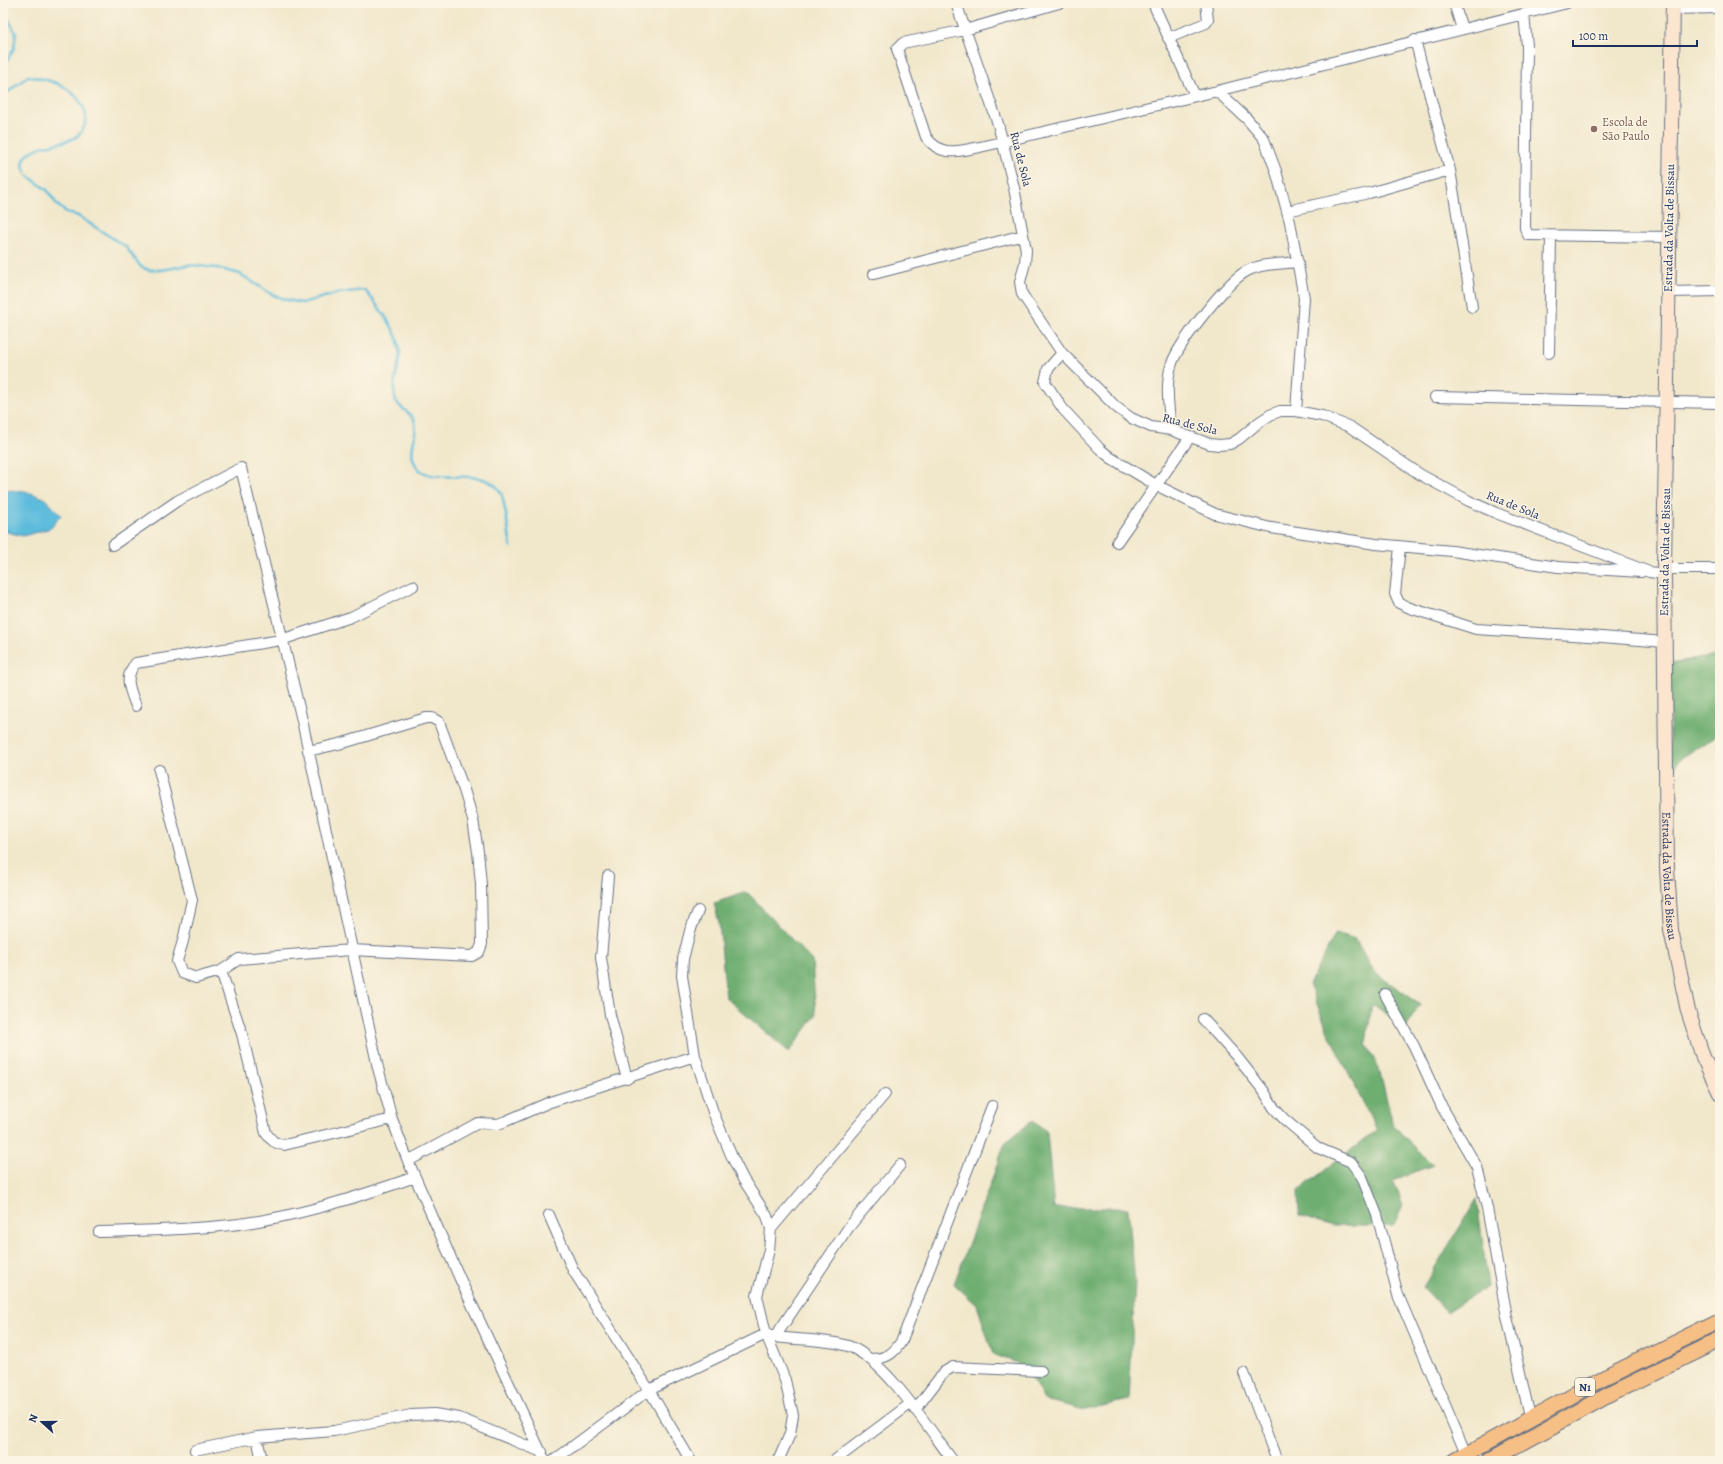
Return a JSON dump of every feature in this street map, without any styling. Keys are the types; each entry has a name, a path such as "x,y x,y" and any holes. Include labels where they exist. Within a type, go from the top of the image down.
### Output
{"main road":[{"name":"Estrada da Volta de Bissau","path":"1673,6 1668,237 1668,402 1665,572 1667,869 1671,930 1696,1038 1720,1093"},
{"name":"N1","path":"1460,1458 1530,1417 1639,1360 1720,1321"},
{"name":"N1","path":"1489,1461 1614,1392 1720,1340"}],"street":[{"name":"Rua de Sola","path":"956,3 1003,141 1023,234 1026,260 1020,282 1022,294 1062,353 1088,381 1131,418 1151,427 1171,430 1210,444 1230,444 1250,431 1258,423 1270,415 1280,412 1296,411 1322,416 1350,427 1434,482 1496,513 1649,572 1720,569"},
{"path":"1059,3 965,30 903,43 897,49 926,137 932,145 941,151 950,152 1003,141 1217,91 1567,3"},
{"path":"1153,3 1195,96"},
{"path":"1168,38 1206,23 1208,20 1206,3"},
{"path":"1454,3 1462,29"},
{"path":"1673,6 1720,8"},
{"path":"1524,14 1527,46 1526,228 1528,235 1668,237"},
{"path":"1415,40 1450,170 1472,307"},
{"path":"1217,91 1247,119 1264,139 1276,171 1287,211 1304,298 1296,411"},
{"path":"1287,211 1369,193 1450,170"},
{"path":"874,274 1023,234"},
{"path":"1549,353 1551,236"},
{"path":"1171,430 1169,378 1172,361 1181,345 1230,284 1241,274 1256,267 1298,262"},
{"path":"1668,292 1720,291"},
{"path":"1062,353 1048,369 1044,382 1054,398 1100,449 1122,465 1156,485 1215,514 1234,520 1303,533 1400,547 1452,551 1558,567 1649,572"},
{"path":"1435,397 1720,403"},
{"path":"1117,542 1190,437"},
{"path":"113,545 177,501 241,468 308,751 378,1068 392,1119 408,1161 483,1329 544,1456"},
{"path":"1400,547 1395,594 1400,603 1410,608 1476,629 1665,642"},
{"path":"136,706 129,688 129,680 130,670 136,663 281,640 351,617 413,586"},
{"path":"159,770 192,900 187,926 177,961 182,973 196,978 221,971 239,959 351,950 472,956 479,952 482,944 481,884 473,820 443,731 436,719 426,718 344,743 308,751"},
{"path":"608,876 601,958 610,1015 627,1079"},
{"path":"698,911 690,931 683,959 682,976 694,1056 713,1112 732,1157 743,1179 767,1216 771,1229 770,1250 757,1293 785,1380 792,1414 790,1434 778,1461"},
{"path":"221,971 242,1034 266,1133 269,1138 279,1145 284,1145 392,1119"},
{"path":"1385,994 1414,1046 1442,1107 1477,1167 1487,1208 1506,1312 1530,1417"},
{"path":"1203,1019 1237,1057 1263,1090 1274,1108 1284,1119 1318,1148 1351,1162 1362,1177 1377,1215 1398,1295 1460,1458"},
{"path":"408,1161 478,1123 502,1122 550,1102 627,1079 694,1056"},
{"path":"771,1229 886,1094"},
{"path":"870,1359 880,1359 892,1354 902,1340 992,1106"},
{"path":"553,1461 649,1390 770,1335 793,1308 849,1227 900,1165"},
{"path":"99,1232 222,1226 284,1216 364,1195 415,1177"},
{"path":"549,1215 573,1270 649,1390 691,1461"},
{"path":"770,1335 844,1345 870,1359 896,1385 953,1461"},
{"path":"834,1461 912,1407 944,1372 953,1367 1041,1371"},
{"path":"1244,1373 1277,1461"},
{"path":"195,1450 257,1437 334,1430 411,1416 434,1414 459,1418 544,1456"},
{"path":"257,1437 262,1461"}],"green space":[{"path":"1720,655 1720,733 1680,759 1670,774 1670,664"},
{"path":"747,892 812,961 816,1015 789,1052 726,998 719,923 714,903"},
{"path":"1336,933 1355,939 1375,973 1420,1004 1406,1027 1372,1004 1366,1043 1379,1069 1393,1125 1433,1165 1393,1180 1403,1206 1393,1226 1333,1226 1299,1216 1298,1191 1377,1130 1329,1034 1309,984"},
{"path":"1033,1120 1047,1132 1054,1208 1128,1208 1135,1282 1129,1400 1085,1410 1044,1400 1025,1366 993,1354 977,1305 954,1284 1005,1143"},
{"path":"1477,1199 1488,1286 1447,1313 1423,1287"}],"water":[{"path":"3,490 25,491 44,498 61,515 51,528 23,536 3,531"}],"waterway":[{"path":"3,15 7,17 16,33 14,48 8,59 3,60"},
{"path":"3,96 28,76 59,84 72,92 77,98 83,107 86,116 86,121 82,132 68,141 40,148 31,152 25,158 23,167 27,175 47,190 58,206 68,213 78,216 126,247 141,267 149,270 161,270 189,265 217,268 240,274 273,295 302,303 339,293 365,290 390,323 398,342 400,352 394,384 394,393 396,402 414,419 415,434 412,456 417,467 425,473 435,476 472,477 484,479 494,484 501,493 511,547"}],"place":[{"name":"Escola de São Paulo","path":"1594,129"}]}
